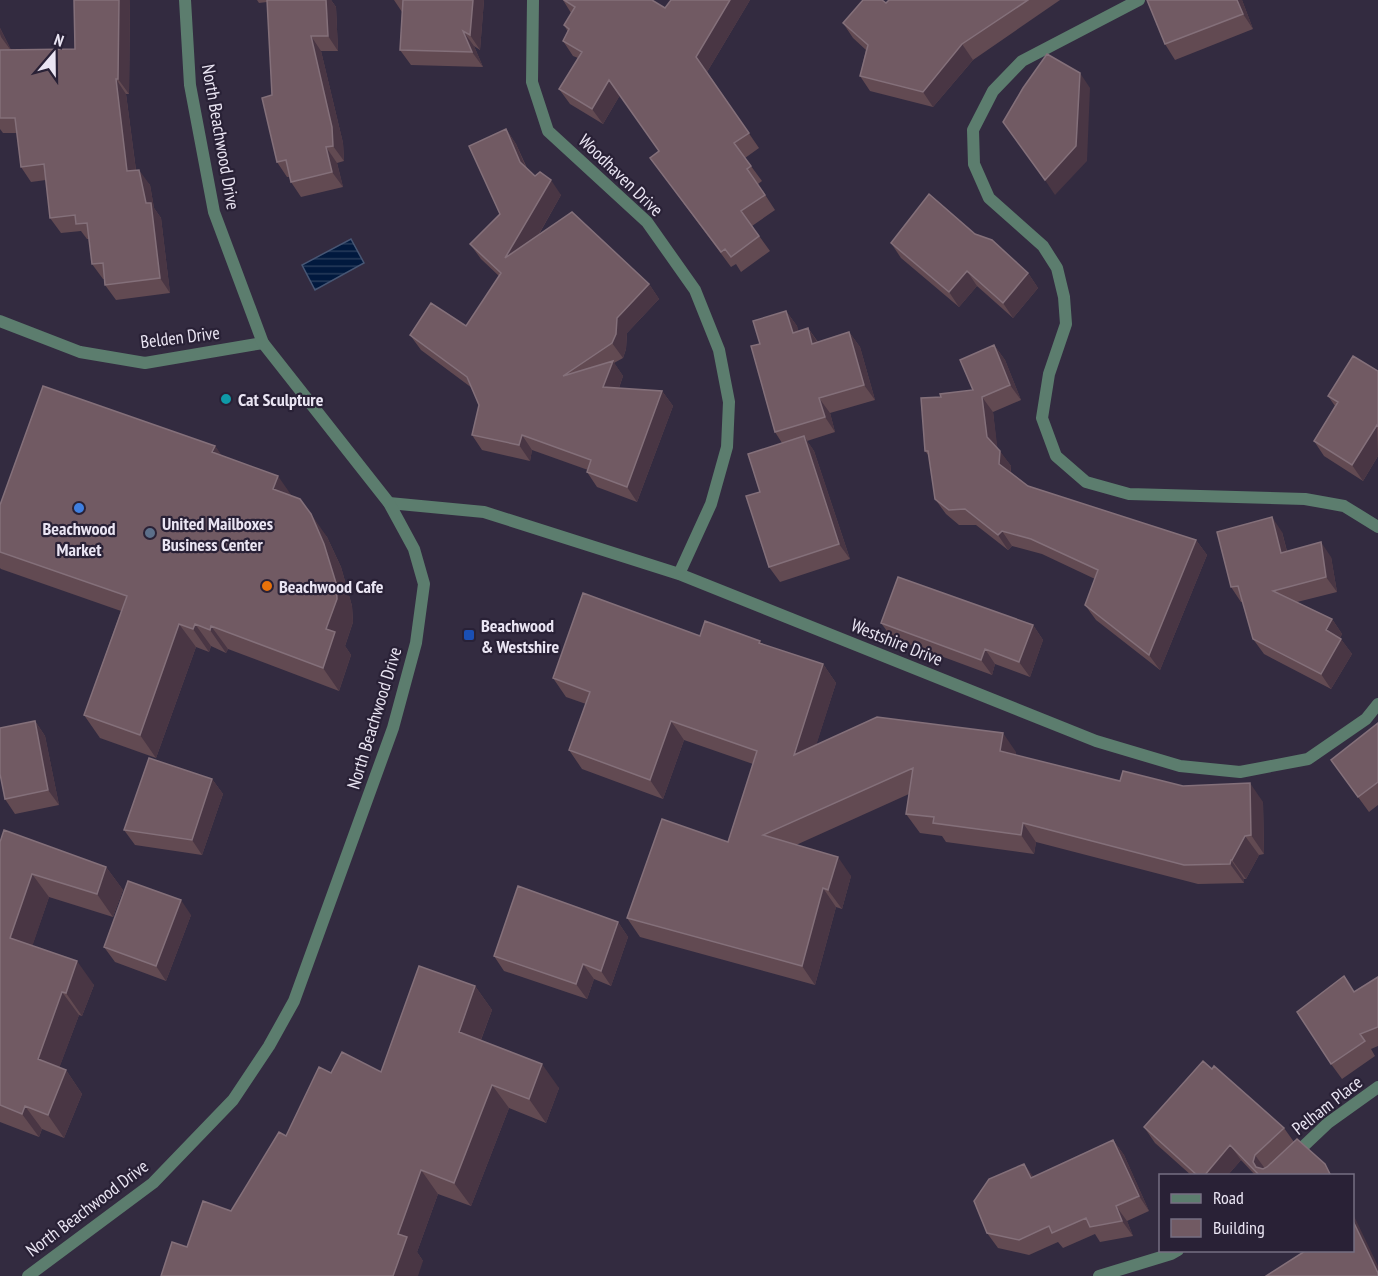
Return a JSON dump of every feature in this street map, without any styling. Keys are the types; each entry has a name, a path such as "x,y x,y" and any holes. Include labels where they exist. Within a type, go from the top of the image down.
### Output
{"street":[{"name":"North Beachwood Drive","path":"28,1276 153,1183 233,1100 269,1046 294,1001 393,728 416,643 424,584 414,549 389,503 263,343 214,212 190,85 185,0"},
{"name":"Woodhaven Drive","path":"533,0 532,82 548,131 647,222 695,290 719,350 729,402 728,447 711,504 679,574"},
{"path":"1139,0 1022,61 993,91 972,130 974,164 989,198 1042,246 1057,268 1064,297 1065,324 1049,374 1042,418 1056,456 1086,482 1129,494 1305,499 1344,506 1378,527"},
{"name":"Belden Drive","path":"0,321 80,352 145,363 263,343"},
{"name":"Westshire Drive","path":"389,503 484,512 679,574 1096,741 1180,766 1240,772 1308,759 1366,719 1378,704"},
{"name":"Pelham Place","path":"1274,1174 1328,1123 1378,1088"},
{"path":"1099,1276 1176,1252"}],"water":[{"path":"351,239 364,263 315,290 302,265"}],"building":[{"path":"74,0 119,0 118,79 116,79 127,171 139,170 146,203 151,203 160,278 105,285 103,263 92,264 87,223 76,224 75,215 50,218 44,164 21,167 15,118 0,118 0,50 75,49"},
{"path":"267,0 326,0 328,36 311,36 332,127 333,146 326,147 332,172 291,182 286,160 277,162 262,98 272,95"},
{"path":"403,0 473,0 470,35 463,31 472,52 400,50"},
{"path":"564,0 652,0 665,8 671,0 730,0 696,57 749,133 734,143 751,166 747,169 765,195 741,211 759,236 731,257 725,249 721,252 650,158 659,151 609,80 592,109 559,89 582,52 563,41 569,29 564,25 575,7"},
{"path":"863,0 882,0 886,3 889,0 1028,0 962,44 923,92 860,76 868,45 843,23"},
{"path":"1147,0 1237,0 1243,14 1165,44"},
{"path":"1047,54 1080,73 1076,146 1045,180 1003,122"},
{"path":"506,129 520,162 535,176 540,172 551,180 505,258 572,212 649,284 617,318 616,334 612,343 563,376 613,361 603,387 662,391 627,487 587,472 591,460 522,435 519,445 472,435 479,405 467,377 410,335 431,303 466,326 501,273 470,244 500,214 469,146"},
{"path":"929,194 975,234 992,240 1028,273 1003,303 967,271 949,292 891,243"},
{"path":"786,311 793,333 808,328 812,344 849,332 864,385 819,398 825,417 775,432 751,346 760,344 753,321"},
{"path":"994,345 1010,385 982,397 987,437 1000,451 999,464 1028,486 1196,540 1149,655 1085,605 1098,570 1031,539 1002,531 998,535 965,509 949,510 935,499 928,451 925,451 921,398 941,397 940,394 973,390 960,360"},
{"path":"1353,356 1378,371 1378,426 1352,465 1314,441 1338,402 1328,396"},
{"path":"43,386 215,446 212,452 278,476 273,489 300,499 311,514 324,544 336,583 337,599 326,629 335,632 323,668 211,626 210,630 195,624 193,629 179,624 140,735 84,715 127,596 0,552 0,505"},
{"path":"804,436 839,544 769,567 746,496 760,492 748,454"},
{"path":"1272,517 1281,553 1321,542 1326,577 1273,591 1332,619 1326,630 1341,639 1321,674 1253,639 1238,586 1231,587 1217,532"},
{"path":"898,577 1033,625 1019,662 985,649 981,660 881,623"},
{"path":"583,593 700,636 705,621 760,641 759,643 823,664 794,755 877,717 1003,733 1000,751 1120,781 1123,771 1183,786 1250,783 1251,835 1245,836 1230,864 1184,865 1023,823 1021,835 933,823 934,817 906,814 913,768 763,835 838,857 828,890 823,888 802,966 627,918 662,819 728,842 757,751 671,721 650,780 569,750 590,692 553,678"},
{"path":"35,721 48,790 5,799 0,774 0,728"},
{"path":"1378,723 1378,782 1358,797 1331,760"},
{"path":"149,758 212,779 192,840 124,830"},
{"path":"4,830 106,867 97,894 32,874 10,938 77,961 66,993 62,992 38,1059 66,1070 48,1115 25,1106 22,1114 0,1105 0,842"},
{"path":"128,881 181,900 156,966 104,947"},
{"path":"518,886 618,922 601,971 583,964 576,984 494,956"},
{"path":"419,966 475,986 459,1032 542,1064 529,1099 492,1085 454,1183 421,1170 398,1234 407,1237 393,1276 161,1276 172,1242 187,1247 203,1201 231,1211 279,1132 286,1136 319,1067 331,1073 342,1052 381,1072"},
{"path":"1344,976 1354,992 1378,977 1378,1027 1360,1034 1365,1041 1331,1064 1297,1012"},
{"path":"1203,1061 1212,1069 1214,1066 1284,1128 1255,1155 1253,1162 1256,1167 1263,1169 1267,1167 1297,1139 1325,1164 1330,1174 1258,1174 1230,1145 1206,1174 1196,1174 1144,1127"},
{"path":"1113,1140 1139,1196 1116,1206 1122,1221 1090,1227 1086,1218 1052,1233 1049,1226 1019,1240 987,1233 974,1201 989,1179 1024,1164 1031,1178"},
{"path":"1354,1223 1378,1273 1378,1276 1266,1276 1303,1252 1354,1252"}],"place":[{"name":"Cat Sculpture","path":"226,399"},
{"name":"Beachwood Market","path":"79,508"},
{"name":"United Mailboxes Business Center","path":"150,533"},
{"name":"Beachwood Cafe","path":"267,586"},
{"name":"Beachwood & Westshire","path":"469,635"}]}
